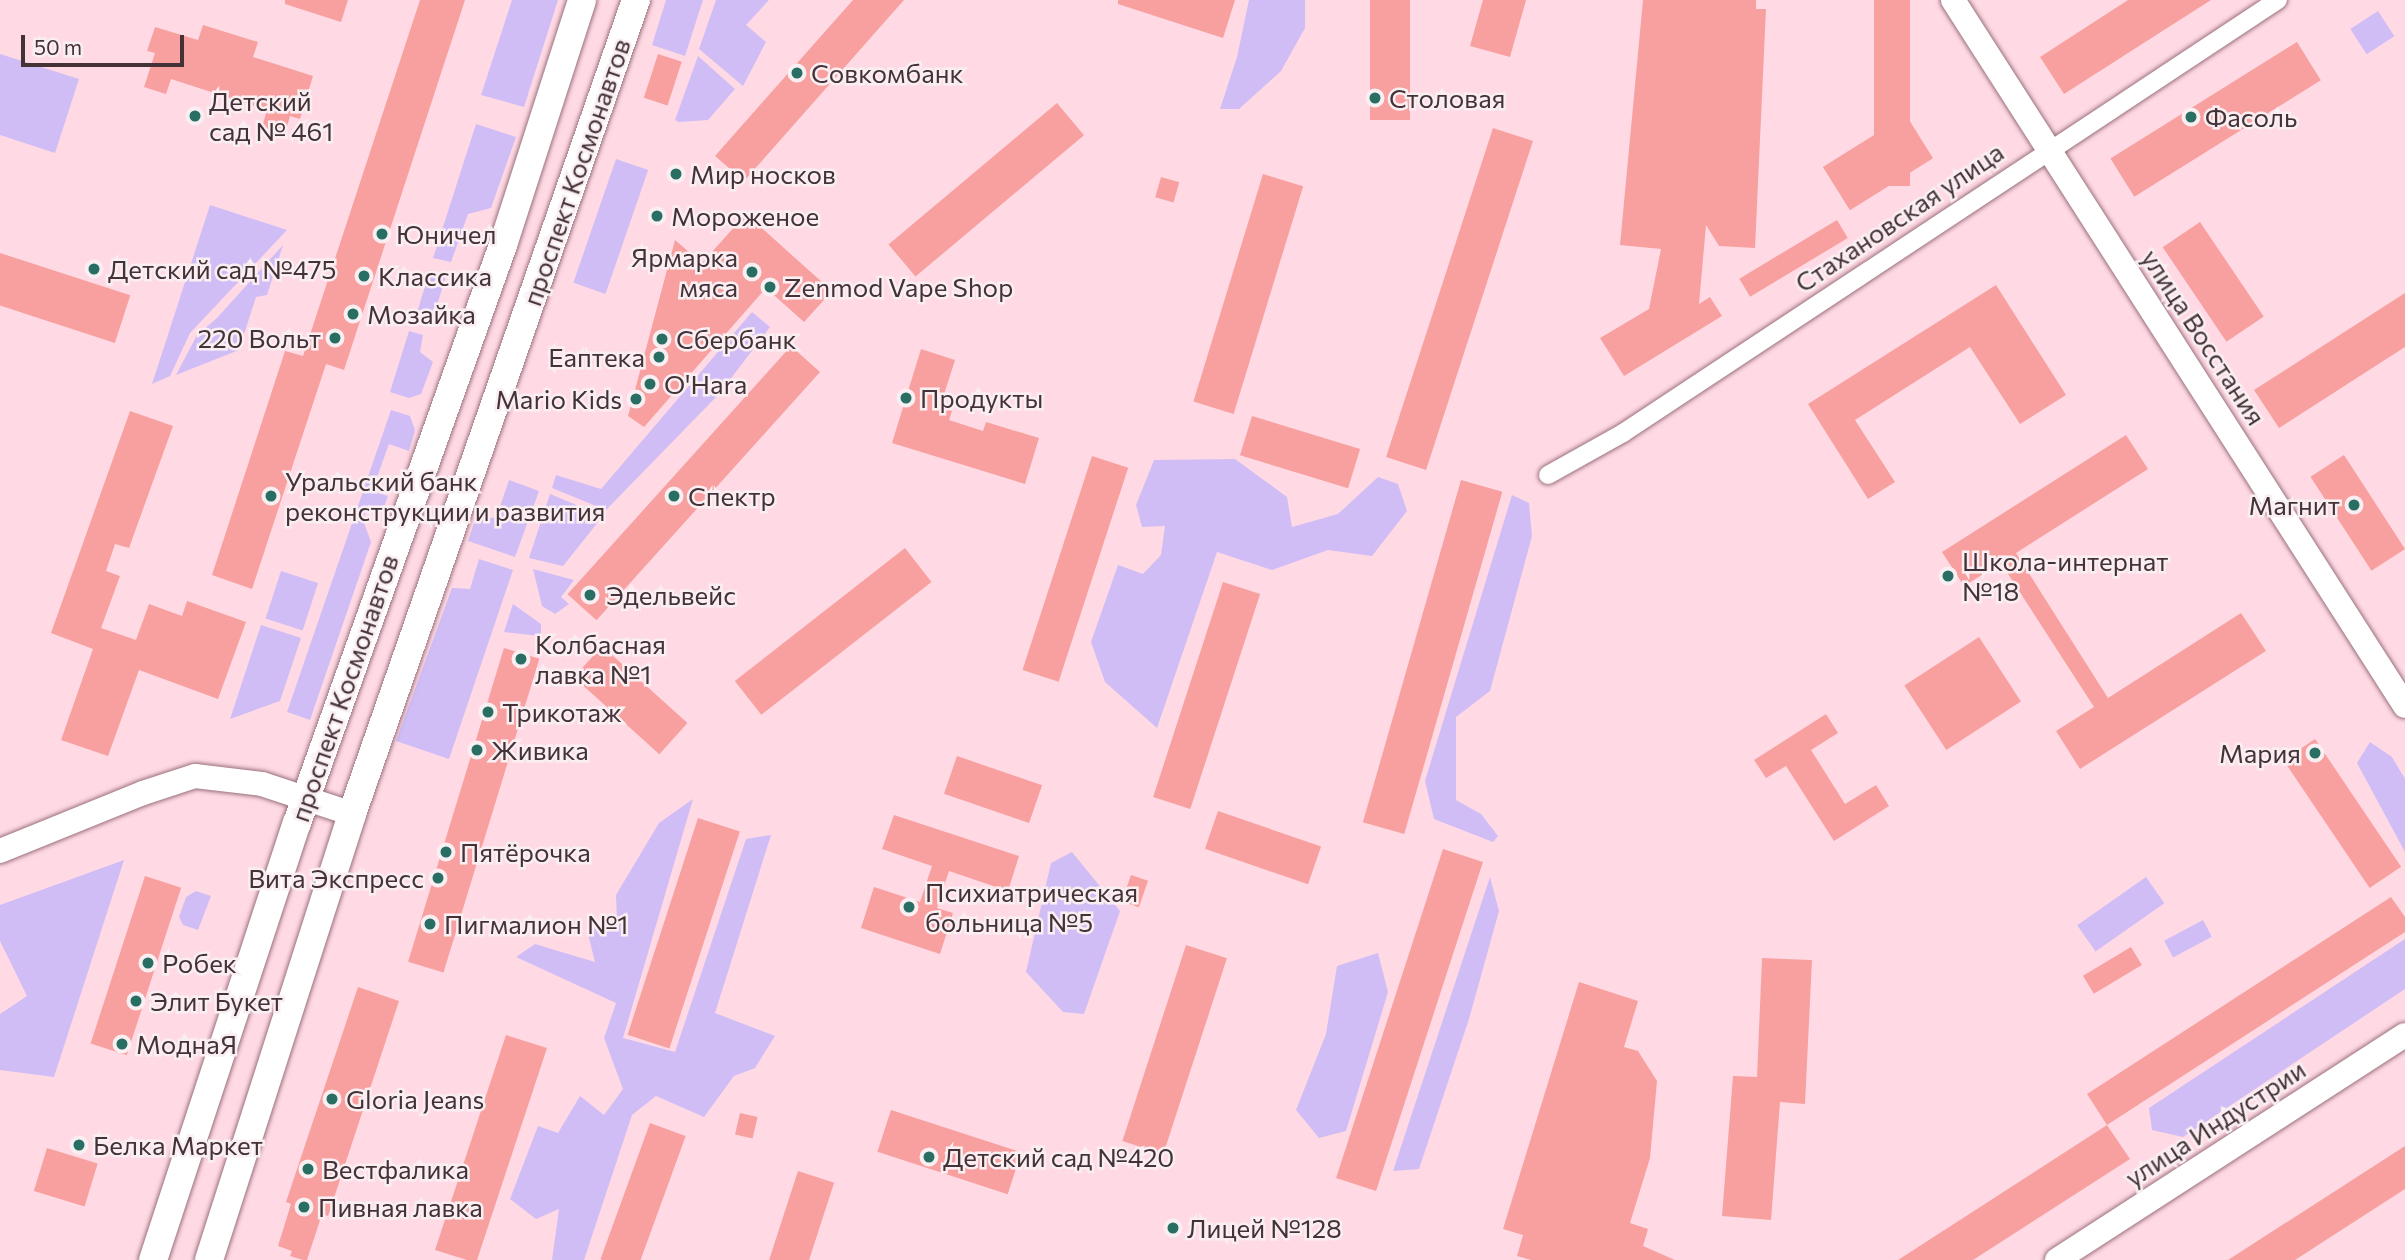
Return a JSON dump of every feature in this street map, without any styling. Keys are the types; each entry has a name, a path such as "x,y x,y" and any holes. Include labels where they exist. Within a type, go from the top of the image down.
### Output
{"main road":[{"name":"проспект Космонавтов","path":"153,1260 305,798 503,245 582,0"},
{"name":"проспект Космонавтов","path":"209,1260 352,814 636,0"},
{"name":"улица Восстания","path":"1953,0 2405,706"},
{"path":"0,851 143,793 195,776 262,784 352,814"},
{"name":"улица Индустрии","path":"2057,1260 2405,1035"}],"street":[{"name":"Стахановская улица","path":"1549,475 1623,433 2048,149 2278,0"}],"shaded area":[{"path":"512,0 558,0 524,107 481,95"},
{"path":"666,0 703,0 685,56 652,45"},
{"path":"716,0 769,0 746,25 766,42 743,86 699,49"},
{"path":"1249,0 1305,0 1305,28 1281,71 1239,109 1220,109 1237,57"},
{"path":"2378,11 2394,36 2367,54 2350,29"},
{"path":"0,54 79,79 55,153 0,135"},
{"path":"698,56 735,89 708,120 679,122 675,120"},
{"path":"476,124 516,137 491,208 468,214 451,262 433,258"},
{"path":"616,159 648,170 605,294 573,283"},
{"path":"210,205 287,230 190,333 170,376 152,384"},
{"path":"283,245 267,295 256,297 239,350 176,375 197,335 217,318"},
{"path":"430,270 446,275 432,323 415,318"},
{"path":"752,312 770,327 719,394 606,510 552,488 556,475 601,489"},
{"path":"409,331 423,335 420,352 433,362 421,394 409,398 390,392"},
{"path":"391,410 410,416 415,430 409,451 389,444 372,491 388,496 383,510 368,505 363,520 371,542 310,720 287,712"},
{"path":"1235,459 1287,497 1292,527 1338,514 1378,477 1398,484 1407,511 1372,556 1328,550 1272,570 1217,552 1157,728 1105,682 1091,642 1118,565 1143,574 1161,555 1165,526 1142,527 1136,505 1154,460"},
{"path":"509,480 539,491 515,557 468,541 476,517 496,518"},
{"path":"550,494 603,516 563,566 529,558"},
{"path":"1512,495 1529,503 1532,536 1490,691 1456,717 1456,800 1481,814 1498,836 1493,842 1434,819 1425,781"},
{"path":"479,559 513,570 449,759 396,741 452,588 470,589"},
{"path":"533,569 574,580 561,597 569,604 555,614 542,606"},
{"path":"281,571 318,583 303,631 266,619"},
{"path":"513,604 541,624 541,636 504,632"},
{"path":"261,625 301,638 280,701 230,719"},
{"path":"2370,742 2392,757 2405,779 2405,852 2357,763"},
{"path":"693,799 623,1038 675,1052 746,839 771,835 715,1013 775,1036 755,1068 734,1076 704,1117 656,1096 632,1115 584,1260 552,1260 559,1209 536,1219 510,1199 538,1126 558,1133 580,1096 604,1115 623,1089 604,1038 616,1003 516,957 535,944 595,962 587,930 617,920 616,895 659,823"},
{"path":"1072,852 1120,911 1084,1014 1063,1012 1026,972 1051,863"},
{"path":"124,860 54,1077 0,1070 0,1014 27,996 0,941 0,905"},
{"path":"1490,877 1499,911 1469,1019 1419,1169 1393,1171"},
{"path":"2146,877 2164,903 2096,951 2077,925"},
{"path":"196,891 211,896 198,930 183,925 179,917 186,897"},
{"path":"2203,920 2212,937 2173,957 2164,941"},
{"path":"2405,939 2405,989 2183,1137 2152,1130 2149,1108"},
{"path":"1378,953 1388,992 1346,1131 1319,1138 1296,1110 1326,1034 1337,966"}],"building":[{"path":"285,0 348,0 341,22 285,4"},
{"path":"420,0 465,0 344,370 326,364 252,589 212,575 285,351 303,356"},
{"path":"853,0 904,0 744,181 715,156"},
{"path":"1118,0 1235,0 1223,38 1118,4"},
{"path":"1370,0 1410,0 1410,120 1370,120"},
{"path":"1483,0 1526,0 1510,57 1470,46"},
{"path":"1643,0 1756,0 1756,9 1766,9 1755,248 1719,246 1706,225 1699,304 1710,297 1722,316 1624,376 1600,338 1649,309 1661,249 1620,245"},
{"path":"1874,0 1910,0 1910,186 1874,186"},
{"path":"2128,0 2211,0 2064,94 2040,57"},
{"path":"203,25 258,42 253,57 313,76 300,119 290,116 285,134 262,127 267,110 171,79 166,94 144,87 155,53 147,51 155,27 198,40"},
{"path":"2297,42 2321,80 2134,197 2110,159"},
{"path":"658,54 682,62 668,105 644,98"},
{"path":"1057,103 1084,135 915,277 888,244"},
{"path":"1906,115 1933,158 1850,210 1823,167"},
{"path":"1493,128 1533,141 1426,470 1386,457"},
{"path":"1263,174 1303,186 1234,414 1193,402"},
{"path":"1161,177 1179,182 1173,202 1155,197"},
{"path":"746,214 832,291 804,322 766,288 644,427 628,416 675,240 702,263"},
{"path":"1837,220 1848,238 1750,297 1739,279"},
{"path":"2200,222 2264,317 2226,342 2163,247"},
{"path":"0,253 130,295 115,343 0,306"},
{"path":"1996,285 2066,395 2020,424 1970,347 1855,420 1895,482 1868,499 1808,404"},
{"path":"2405,293 2405,347 2279,428 2254,390"},
{"path":"791,346 820,372 596,620 568,594"},
{"path":"921,349 955,360 940,407 952,411 949,420 983,431 986,422 1039,438 1025,484 892,443"},
{"path":"130,411 173,426 129,548 115,544 106,571 120,576 101,628 136,640 149,604 182,616 187,601 246,622 218,699 139,670 108,756 61,740 93,649 51,633"},
{"path":"1252,416 1360,449 1348,488 1240,455"},
{"path":"2126,435 2148,469 2016,553 2108,698 2241,613 2266,651 2080,769 2056,731 2094,707 2001,563 1964,586 1942,552"},
{"path":"2344,455 2405,549 2371,571 2310,477"},
{"path":"1092,456 1128,468 1059,682 1022,670"},
{"path":"1461,480 1502,492 1404,834 1363,822"},
{"path":"905,548 931,582 761,715 735,681"},
{"path":"1223,582 1260,594 1190,809 1153,797"},
{"path":"1979,637 2021,702 1946,750 1904,685"},
{"path":"602,646 687,723 659,754 574,677"},
{"path":"504,648 539,659 443,972 408,962"},
{"path":"1826,714 1838,733 1811,750 1845,804 1876,785 1889,806 1834,841 1786,766 1766,778 1754,760"},
{"path":"2315,739 2401,867 2370,888 2283,760"},
{"path":"957,756 1042,785 1029,823 944,794"},
{"path":"1218,811 1321,846 1308,884 1205,849"},
{"path":"894,815 1019,856 1008,891 949,871 937,908 953,913 940,954 861,928 874,887 920,902 932,866 882,849"},
{"path":"698,818 740,832 669,1048 628,1035"},
{"path":"1443,849 1483,862 1376,1191 1336,1178"},
{"path":"1131,875 1148,881 1139,907 1122,901"},
{"path":"145,876 181,888 127,1055 91,1043"},
{"path":"2391,897 2405,917 2405,932 2107,1125 2087,1094"},
{"path":"1186,945 1227,958 1163,1154 1122,1141"},
{"path":"2131,947 2142,965 2094,994 2083,976"},
{"path":"1762,958 1812,960 1805,1104 1780,1102 1771,1220 1722,1216 1733,1076 1757,1077"},
{"path":"1579,982 1638,1001 1624,1047 1638,1051 1657,1081 1650,1158 1630,1223 1648,1229 1643,1246 1675,1260 1531,1260 1517,1256 1523,1235 1503,1229"},
{"path":"358,987 399,1001 328,1216 322,1214 307,1260 303,1260 290,1256 292,1251 278,1246 291,1204 286,1202"},
{"path":"506,1035 547,1048 477,1260 467,1260 435,1250"},
{"path":"891,1110 1021,1152 1008,1194 877,1152"},
{"path":"740,1113 758,1117 753,1138 735,1134"},
{"path":"650,1123 686,1136 641,1260 600,1259"},
{"path":"2107,1125 2130,1159 1973,1260 1898,1260"},
{"path":"2405,1146 2405,1189 2295,1260 2228,1260"},
{"path":"47,1148 98,1163 85,1207 34,1191"},
{"path":"798,1171 834,1183 809,1260 769,1260"}],"place":[{"name":"Совкомбанк","path":"797,73"},
{"name":"Столовая","path":"1375,98"},
{"name":"Детский сад № 461","path":"195,116"},
{"name":"Фасоль","path":"2191,117"},
{"name":"Мир носков","path":"676,174"},
{"name":"Мороженое","path":"657,216"},
{"name":"Юничел","path":"382,234"},
{"name":"Детский сад №475","path":"94,269"},
{"name":"Ярмарка мяса","path":"752,272"},
{"name":"Классика","path":"364,276"},
{"name":"Zenmod Vape Shop","path":"770,287"},
{"name":"Мозайка","path":"353,314"},
{"name":"220 Вольт","path":"335,338"},
{"name":"Сбербанк","path":"662,339"},
{"name":"Еаптека","path":"659,357"},
{"name":"O'Hara","path":"650,384"},
{"name":"Продукты","path":"906,398"},
{"name":"Mario Kids","path":"636,399"},
{"name":"Уральский банк реконструкции и развития","path":"271,496"},
{"name":"Спектр","path":"674,496"},
{"name":"Магнит","path":"2354,505"},
{"name":"Школа-интернат №18","path":"1948,576"},
{"name":"Эдельвейс","path":"590,595"},
{"name":"Колбасная лавка №1","path":"521,659"},
{"name":"Трикотаж","path":"488,712"},
{"name":"Живика","path":"477,750"},
{"name":"Мария","path":"2315,753"},
{"name":"Пятёрочка","path":"446,852"},
{"name":"Вита Экспресс","path":"438,878"},
{"name":"Психиатрическая больница №5","path":"909,907"},
{"name":"Пигмалион №1","path":"430,924"},
{"name":"Робек","path":"148,963"},
{"name":"Элит Букет","path":"136,1001"},
{"name":"МоднаЯ","path":"122,1044"},
{"name":"Gloria Jeans","path":"332,1099"},
{"name":"Белка Маркет","path":"79,1145"},
{"name":"Детский сад №420","path":"929,1157"},
{"name":"Вестфалика","path":"308,1169"},
{"name":"Пивная лавка","path":"304,1207"},
{"name":"Лицей №128","path":"1173,1228"}]}
